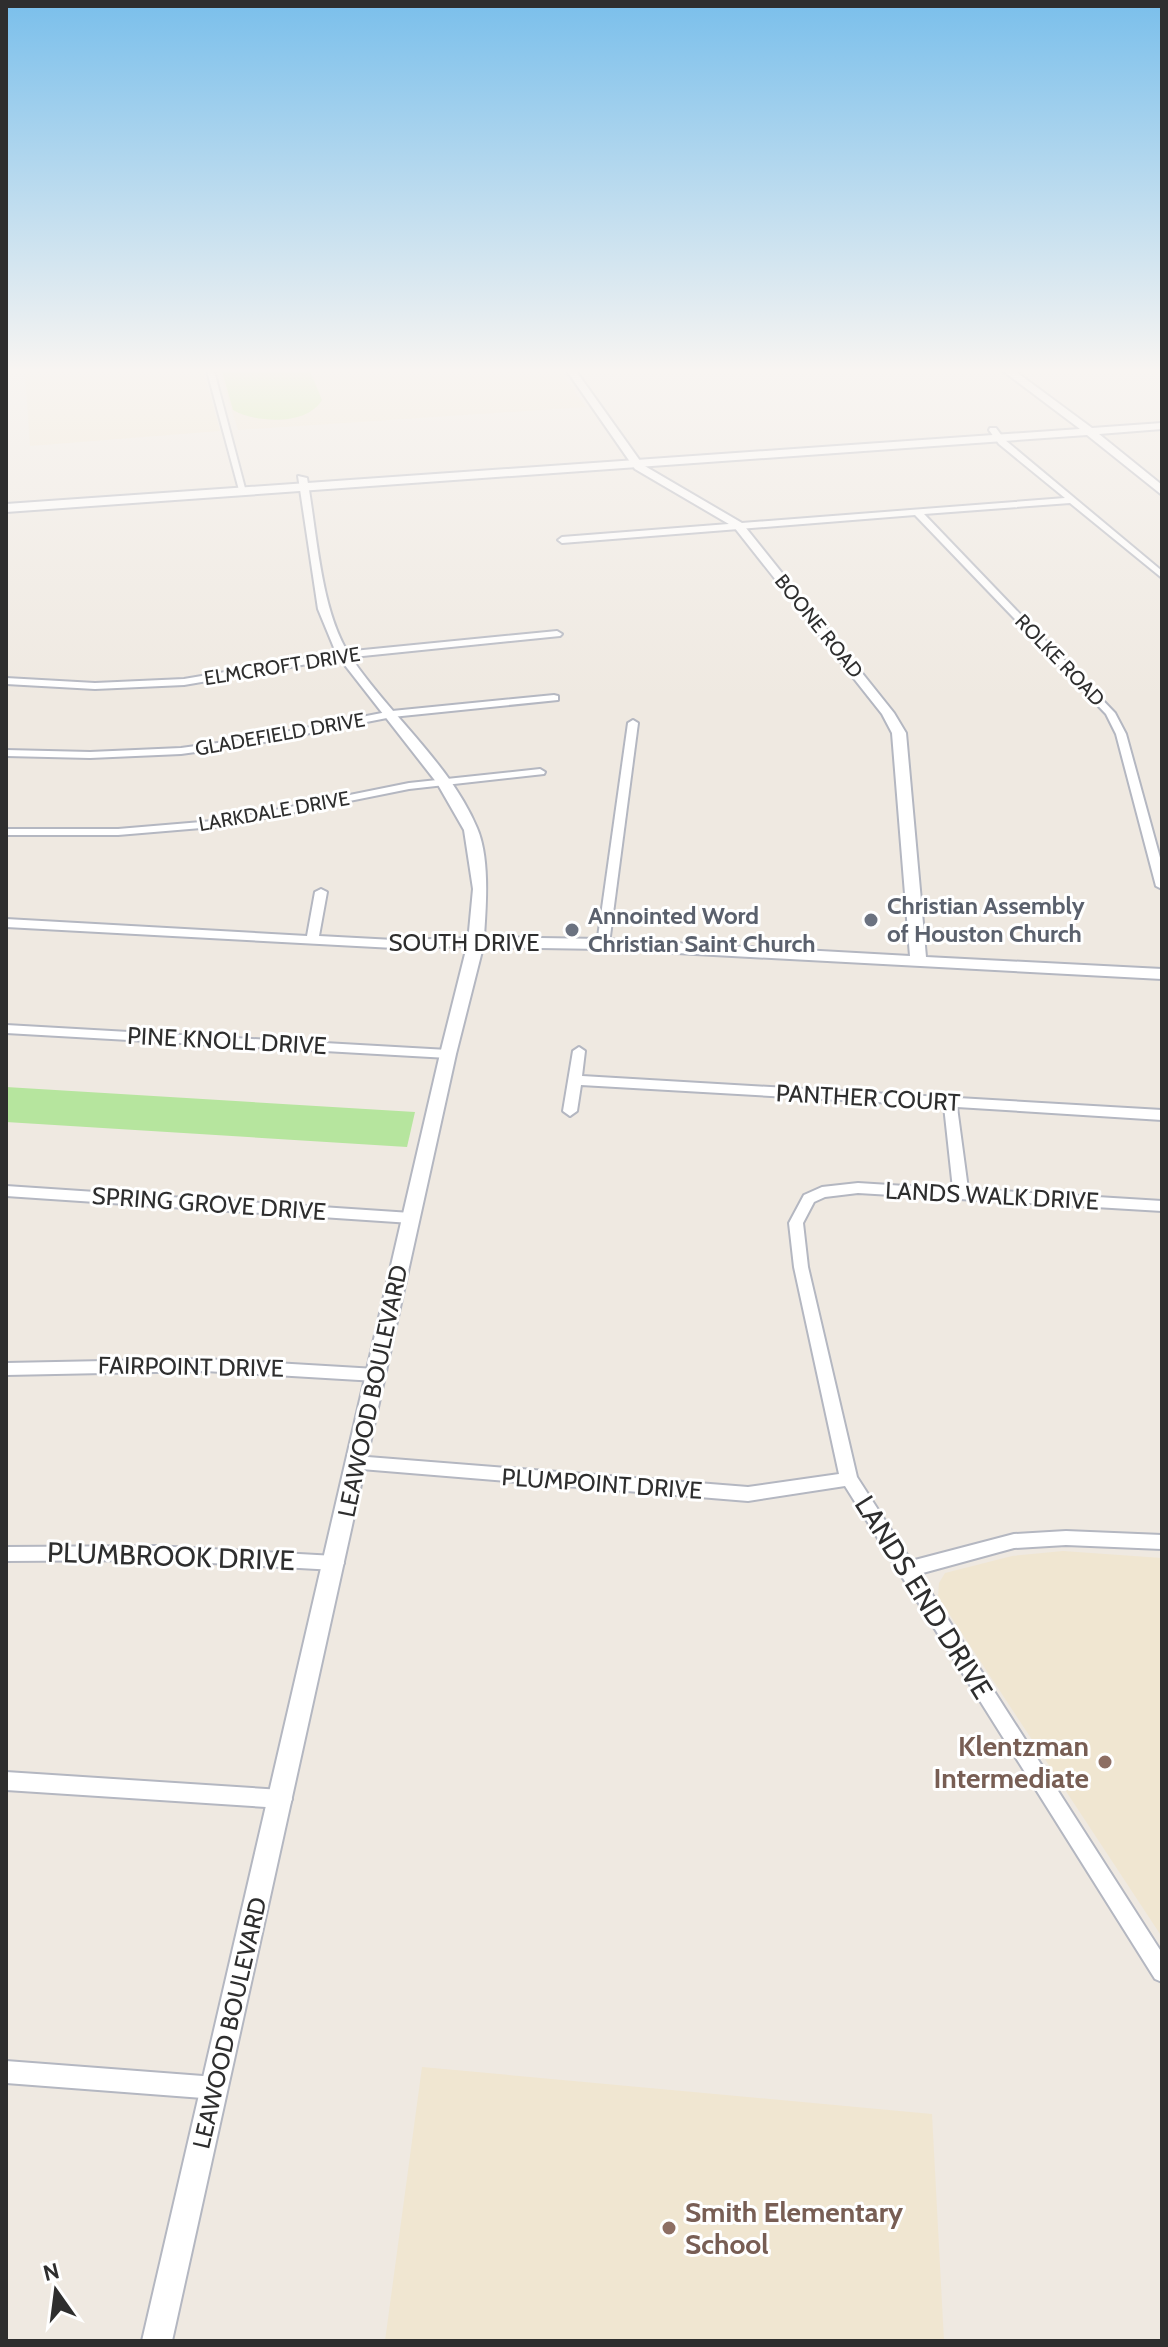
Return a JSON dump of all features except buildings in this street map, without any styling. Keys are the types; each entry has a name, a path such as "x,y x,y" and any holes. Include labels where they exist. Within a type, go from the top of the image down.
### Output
{"main road":[{"path":"6,500 83,498 324,481"},
{"path":"6,508 83,498"}],"street":[{"path":"241,481 243,486"},
{"name":"BOONE ROAD","path":"667,481 738,525 888,713 899,733 918,960"},
{"path":"1050,481 1162,575"},
{"name":"LEAWOOD BOULEVARD","path":"157,2341 448,1054 476,942 480,889 471,830 443,782 343,655 324,609 303,482"},
{"path":"562,540 1073,500"},
{"name":"ROLKE ROAD","path":"917,512 1110,713 1121,734 1162,886"},
{"name":"ELMCROFT DRIVE","path":"6,681 95,686 184,682 343,655 557,634"},
{"name":"GLADEFIELD DRIVE","path":"6,753 90,755 181,751 254,741 392,714 554,698"},
{"path":"603,944 633,723"},
{"name":"LARKDALE DRIVE","path":"6,832 118,832 225,823 443,782 540,772"},
{"path":"312,939 321,892"},
{"name":"SOUTH DRIVE","path":"6,923 394,944 603,944 1162,974"},
{"name":"PINE KNOLL DRIVE","path":"6,1029 448,1054"},
{"path":"570,1111 579,1051"},
{"name":"PANTHER COURT","path":"575,1080 1162,1115"},
{"path":"950,1103 961,1194"},
{"name":"LANDS WALK DRIVE","path":"822,1192 858,1188 1162,1206"},
{"name":"SPRING GROVE DRIVE","path":"6,1191 411,1218"},
{"name":"LANDS END DRIVE","path":"822,1192 809,1199 796,1223 801,1267 849,1479 1162,1972"},
{"name":"FAIRPOINT DRIVE","path":"6,1369 205,1365 376,1375"},
{"name":"PLUMPOINT DRIVE","path":"355,1463 748,1494 849,1479"},
{"path":"906,1570 1014,1541 1066,1538 1162,1542"},
{"name":"PLUMBROOK DRIVE","path":"6,1554 142,1553 335,1563"},
{"path":"6,1781 51,1781 282,1799"},
{"path":"6,2072 216,2088"}],"shaded area":[{"name":"Klentzman Intermediate","path":"1063,1551 1162,1558 1162,1937 938,1597 939,1583 945,1573 1012,1556"},
{"name":"Smith Elementary School","path":"422,2067 932,2114 944,2341 385,2341"}],"green space":[{"path":"6,1087 415,1112 407,1147 6,1122"}],"place":[{"name":"Christian Assembly of Houston Church","path":"871,920"},
{"name":"Annointed Word Christian Saint Church","path":"572,930"},
{"name":"Klentzman Intermediate","path":"1105,1762"},
{"name":"Smith Elementary School","path":"669,2228"}]}
